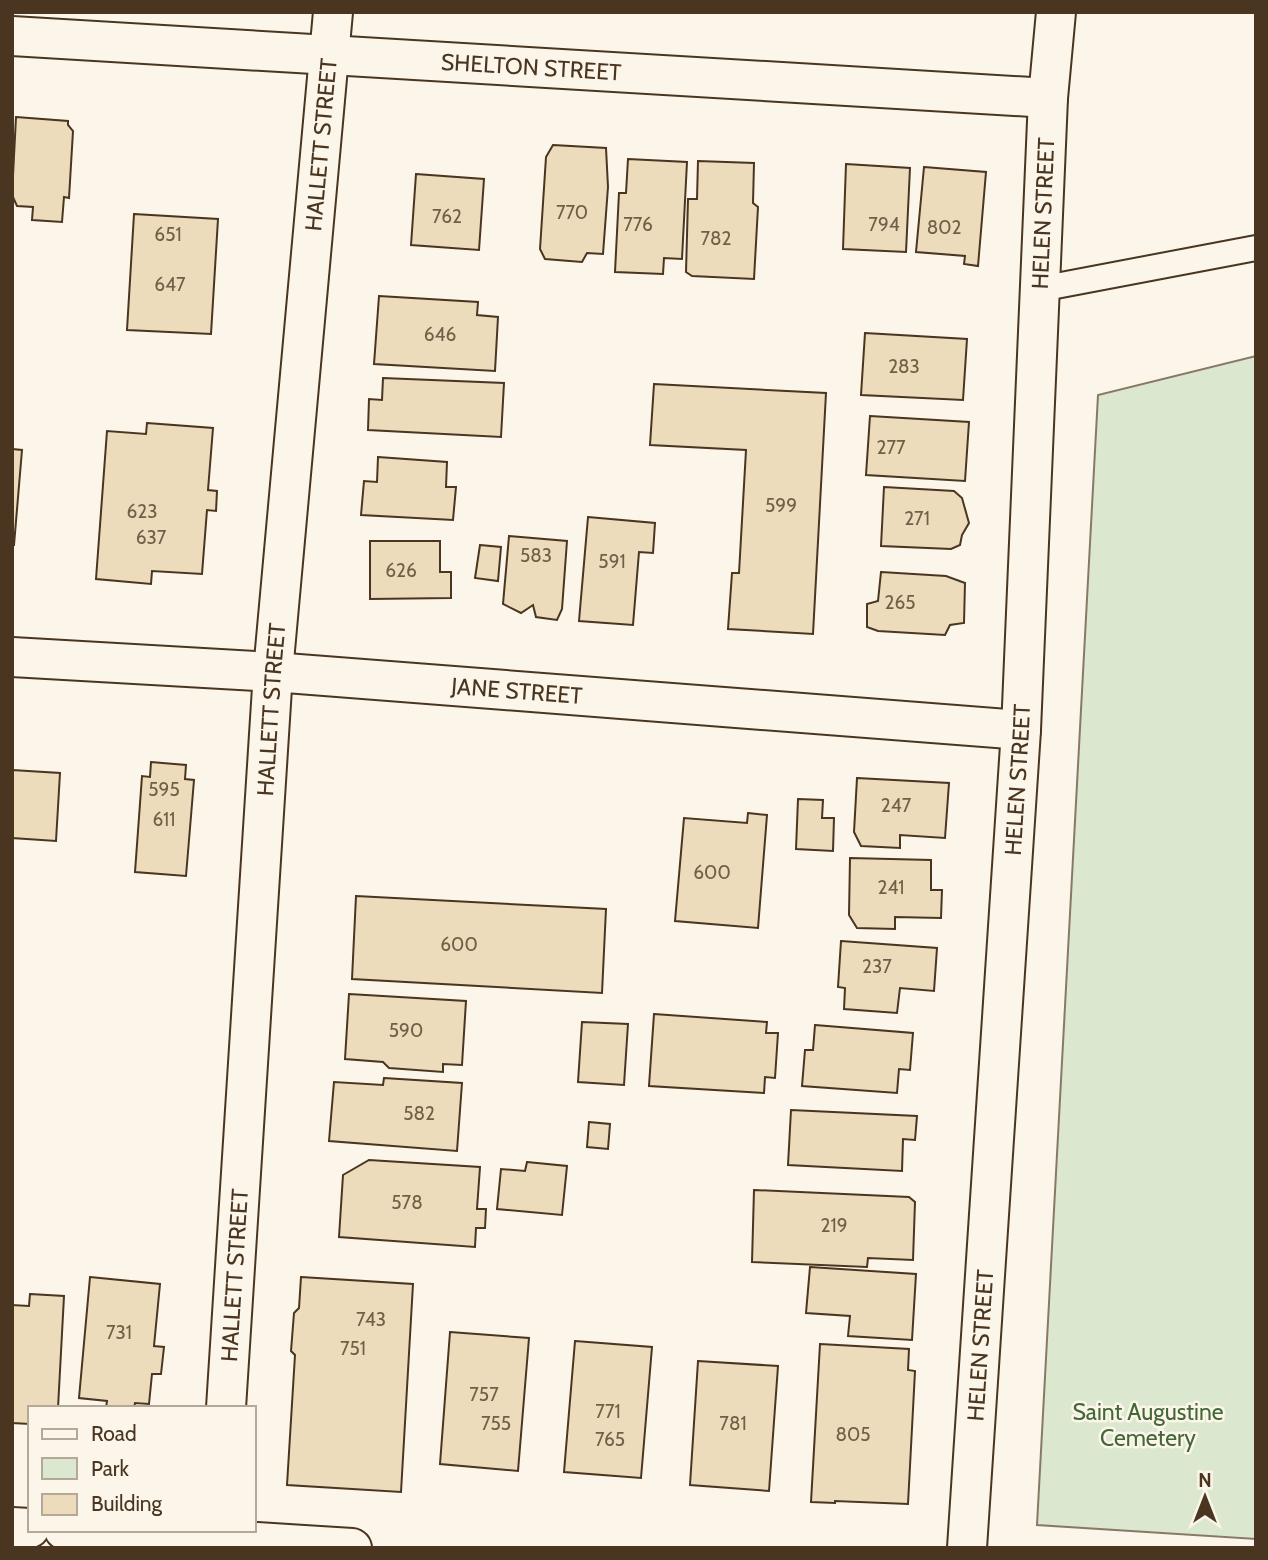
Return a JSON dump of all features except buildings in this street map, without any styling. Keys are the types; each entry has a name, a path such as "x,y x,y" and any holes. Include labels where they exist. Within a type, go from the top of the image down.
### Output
{"street":[{"name":"HALLETT STREET","path":"226,1406 273,673 333,12"},
{"name":"HELEN STREET","path":"967,1548 1021,730 1048,98 1056,12"},
{"name":"SHELTON STREET","path":"12,36 1048,98"},
{"name":"JANE STREET","path":"12,657 273,673 1021,730"},
{"path":"98,1532 352,1548"}],"lane":[{"path":"1040,289 1256,248"}],"green space":[{"name":"Saint Augustine Cemetery","path":"1256,356 1256,1539 1037,1525 1098,395"}]}
